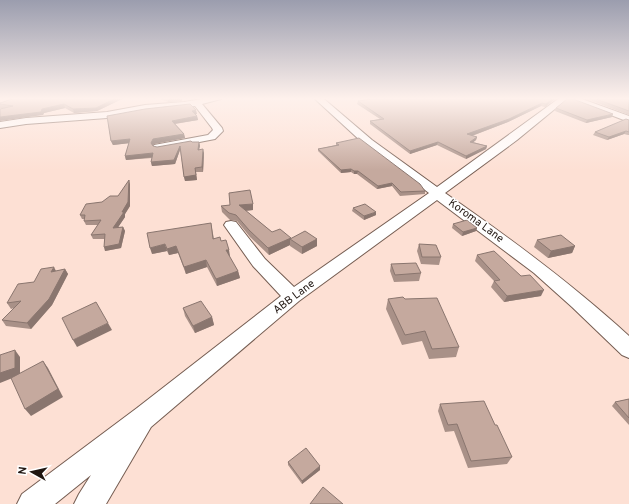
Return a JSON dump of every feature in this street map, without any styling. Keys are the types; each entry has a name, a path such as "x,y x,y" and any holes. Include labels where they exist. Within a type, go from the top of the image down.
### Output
{"street":[{"path":"0,126 18,123"},
{"path":"158,147 216,135 218,131 213,123"},
{"name":"Koroma Lane","path":"346,123 377,150 526,258 559,284 590,311 629,349"},
{"name":"ABB Lane","path":"32,504 146,416 293,296 362,248 532,123"},
{"path":"231,225 245,248 262,267 293,296"},
{"path":"90,504 146,416"}],"building":[{"path":"108,123 173,123 184,134 153,139 151,143 153,146 157,147 191,141 199,142 198,150 203,149 202,167 195,168 196,175 184,177 180,146 174,160 151,162 153,153 125,156 130,139 111,141"},
{"path":"372,123 499,123 467,134 477,137 470,142 487,146 466,156 438,142 410,151"},
{"path":"618,123 629,123 629,132 626,131 609,137 595,132"},
{"path":"359,138 420,184 425,191 401,192 392,183 378,186 358,171 351,169 341,170 318,149 339,145 336,143"},
{"path":"129,180 128,202 122,212 124,212 113,228 123,227 119,244 104,247 105,234 91,235 101,220 84,221 85,215 80,215 86,204 102,202 110,196 118,196"},
{"path":"250,190 253,204 239,205 272,232 280,229 291,238 268,248 236,215 229,213 221,206 230,205 229,193"},
{"path":"365,204 376,212 364,216 353,208"},
{"path":"467,220 477,228 463,232 453,224"},
{"path":"211,223 213,239 220,237 221,241 226,240 229,250 226,250 238,271 216,279 206,260 184,267 176,246 167,249 165,244 150,248 147,233"},
{"path":"305,231 317,239 302,247 290,239"},
{"path":"561,235 575,246 551,251 537,240"},
{"path":"419,244 436,245 441,257 422,257"},
{"path":"494,251 521,276 530,275 544,290 507,296 494,281 500,280 477,255"},
{"path":"416,263 421,273 395,275 391,264"},
{"path":"54,267 51,272 65,269 49,299 27,323 2,320 21,301 7,303 18,284 34,282 41,269"},
{"path":"403,297 405,299 437,298 459,347 432,349 425,331 405,335 388,299"},
{"path":"201,301 212,317 193,326 183,308"},
{"path":"96,302 108,323 73,340 62,318"},
{"path":"15,350 15,368 0,373 0,355"},
{"path":"43,361 58,389 25,409 11,378"},
{"path":"629,399 629,418 615,402"},
{"path":"484,401 512,457 471,461 457,424 448,425 440,404"},
{"path":"306,448 320,466 302,481 288,462"},
{"path":"323,487 343,504 310,504"}]}
